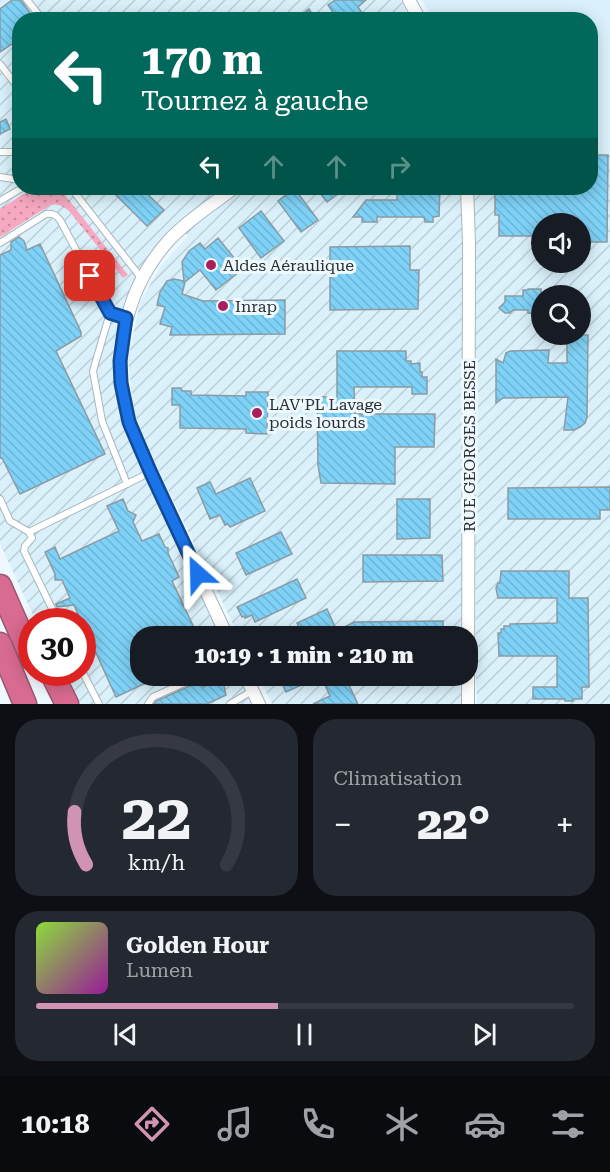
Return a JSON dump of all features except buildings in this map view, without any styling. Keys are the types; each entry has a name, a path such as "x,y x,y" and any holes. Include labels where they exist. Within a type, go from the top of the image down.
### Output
{"highway":[{"path":"2,590 18,613"},
{"path":"2,590 18,627"},
{"path":"0,644 25,704"},
{"path":"43,686 50,704"},
{"path":"58,686 67,704"}],"street":[{"path":"222,626 129,422 121,383 120,361 126,318 143,280 159,254 170,239 186,224 225,195"},
{"name":"RUE GEORGES BESSE","path":"467,195 468,704"},
{"path":"250,686 259,704"}],"lane":[{"path":"27,0 37,12"},
{"path":"0,64 12,80"},
{"path":"76,195 143,280"},
{"path":"0,243 46,214 56,214 110,313 126,318"},
{"path":"110,313 93,371 102,421 127,484"},
{"path":"29,532 150,471"},
{"path":"0,500 10,521 29,532 32,538 24,551 52,608"},
{"path":"90,686 99,704"},
{"path":"148,704 153,697 178,686"},
{"path":"230,704 253,691"}],"shaded area":[{"path":"0,0 401,0 407,12 12,12 12,195 463,195 465,626 234,626 135,421 128,360 140,302 161,266 188,236 176,224 146,259 127,300 116,360 123,425 218,626 130,626 130,686 246,686 255,704 75,704 66,686 96,686 96,608 30,608 0,544"},
{"path":"422,0 610,0 610,155 598,155 598,12 429,12"},
{"path":"598,155 610,155 610,704 477,704 473,195 598,195"},
{"path":"22,195 65,195 128,275 123,278 64,207 49,206 0,237 0,209"},
{"path":"263,686 465,686 464,704 272,704"}],"place":[{"name":"Aldes Aéraulique","path":"211,265"},
{"name":"Inrap","path":"223,306"},
{"name":"LAV'PL Lavage poids lourds","path":"257,413"}],"route":[{"path":"90,276 110,313 126,318 120,361 121,383 129,422 198,574"}]}
